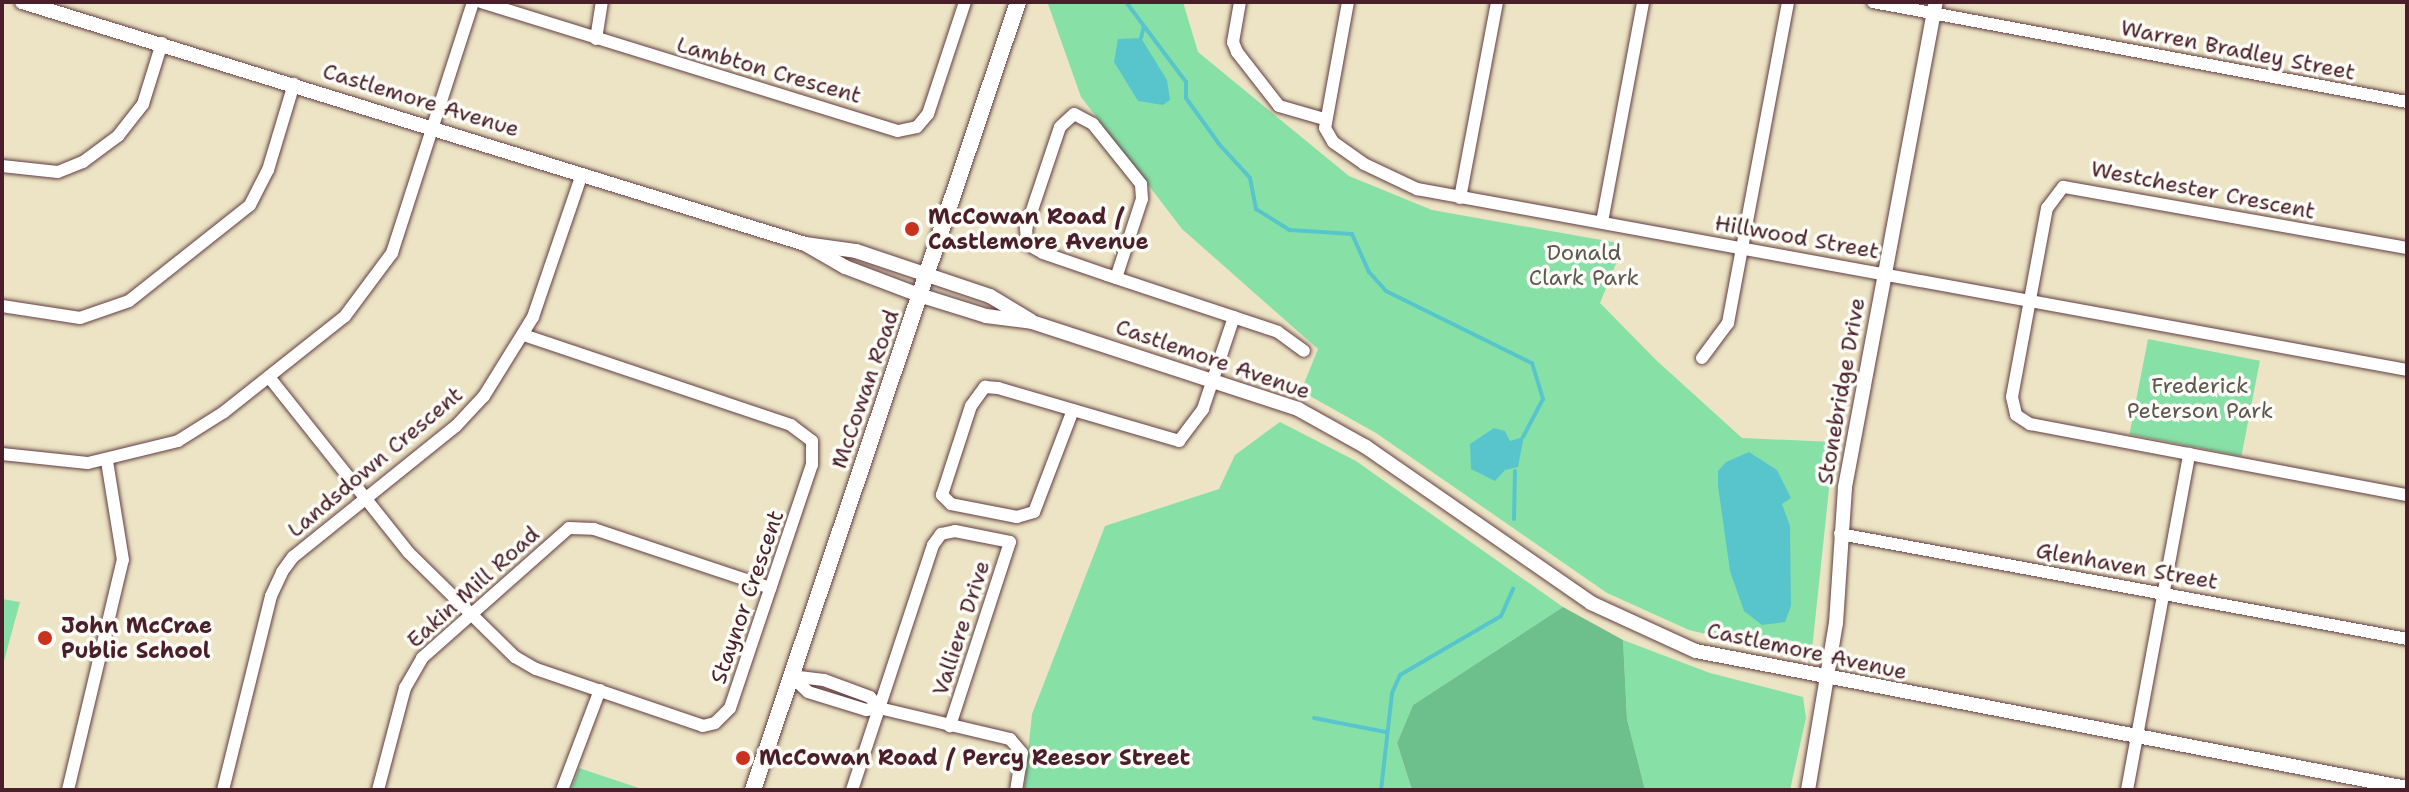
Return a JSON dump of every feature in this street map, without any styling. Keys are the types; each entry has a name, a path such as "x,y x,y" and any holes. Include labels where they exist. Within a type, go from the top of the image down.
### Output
{"main road":[{"name":"McCowan Road","path":"753,790 1018,2"}],"street":[{"name":"Castlemore Avenue","path":"22,2 805,244 853,250 990,296 1032,322"},
{"path":"2,454 65,463 107,461 178,441 269,377 345,316 381,273 398,239 473,2"},
{"name":"Lambton Crescent","path":"481,2 596,39 908,130 928,114 965,2"},
{"path":"596,39 602,2"},
{"path":"1240,2 1233,42 1237,52 1279,106 1324,119 1348,2"},
{"path":"1460,198 1497,2"},
{"path":"1602,222 1643,2"},
{"path":"1702,358 1728,323 1788,2"},
{"name":"Warren Bradley Street","path":"1873,2 1935,8 2407,102"},
{"name":"Stonebridge Drive","path":"1808,790 1838,603 1840,534 1935,8"},
{"path":"2,166 58,172 83,162 118,136 143,104 162,43"},
{"path":"2,306 80,318 129,301 250,205 268,170 294,84"},
{"path":"1116,278 1142,199 1141,184 1093,124 1074,114 1060,127 1025,235 1033,250 1116,278 1234,317 1278,332 1304,351"},
{"name":"Hillwood Street","path":"1324,119 1333,142 1364,164 1417,189 2407,370"},
{"name":"Landsdown Crescent","path":"223,790 271,596 282,572 364,499 456,426 484,396 524,335 582,174"},
{"name":"Westchester Crescent","path":"2030,300 2047,208 2063,187 2407,248"},
{"name":"Castlemore Avenue","path":"805,244 845,267 919,295 986,316 1032,322 1283,404 1336,429 1554,580 1624,621 1714,656 1826,680 2407,788"},
{"path":"2030,300 2012,397 2016,415 2030,424 2407,495"},
{"path":"1073,410 1034,512 1017,517 951,504 942,495 971,406 985,387 1073,410 1179,441 1200,416 1234,317"},
{"name":"Staynor Crescent","path":"269,377 364,499 432,579 525,664 703,726 715,723 730,708 815,449 808,437 791,425 524,335"},
{"path":"2127,790 2189,454"},
{"path":"68,790 123,560 107,461"},
{"name":"Eakin Mill Road","path":"378,790 411,676 422,658 576,526 770,588"},
{"name":"Valliere Drive","path":"879,708 937,539 955,531 1010,542 950,726"},
{"name":"Glenhaven Street","path":"1840,534 2407,639"},
{"path":"791,676 808,692 866,710 879,708 1016,743 1022,760 1016,790"},
{"path":"562,790 600,690"},
{"path":"852,790 879,708"}],"green space":[{"name":"Donald Clark Park","path":"1183,2 1198,52 1349,176 1432,210 1624,244 1600,303 1656,360 1742,438 1834,442 1811,659 1689,630 1607,593 1376,433 1301,391 1318,349 1182,229 1081,97 1048,4"},
{"name":"Frederick Peterson Park","path":"2148,339 2260,361 2241,456 2129,434"},
{"path":"1280,422 1356,461 1563,607 1413,705 1397,743 1412,790 1024,790 1032,714 1105,526 1219,489 1235,455"},
{"path":"2,599 20,602 4,661 2,660"},
{"path":"1563,607 1623,640 1627,719 1645,790 1412,790 1397,743 1413,705"},
{"path":"1623,640 1710,673 1803,697 1806,718 1790,790 1645,790 1627,719"},
{"path":"579,768 645,790 571,790"}],"water":[{"path":"1141,38 1167,80 1170,100 1163,105 1138,101 1114,62 1118,39"},
{"path":"1494,428 1505,431 1510,441 1523,437 1518,467 1505,470 1495,481 1471,469 1470,444"},
{"path":"1749,452 1777,470 1791,498 1782,504 1790,526 1791,606 1785,622 1762,625 1744,611 1730,571 1718,471 1726,462"}],"waterway":[{"path":"1126,2 1186,82 1186,98 1219,144 1250,178 1256,209 1290,230 1352,234 1369,272 1386,291 1532,363 1543,399 1523,437"},
{"path":"1141,38 1144,26"},
{"path":"1514,519 1515,471"},
{"path":"1381,790 1392,693 1400,675 1501,616 1513,589"},
{"path":"1314,718 1386,732"}],"place":[{"name":"McCowan Road / Castlemore Avenue","path":"912,229"},
{"name":"John McCrae Public School","path":"45,638"},
{"name":"McCowan Road / Percy Reesor Street","path":"743,758"}]}
